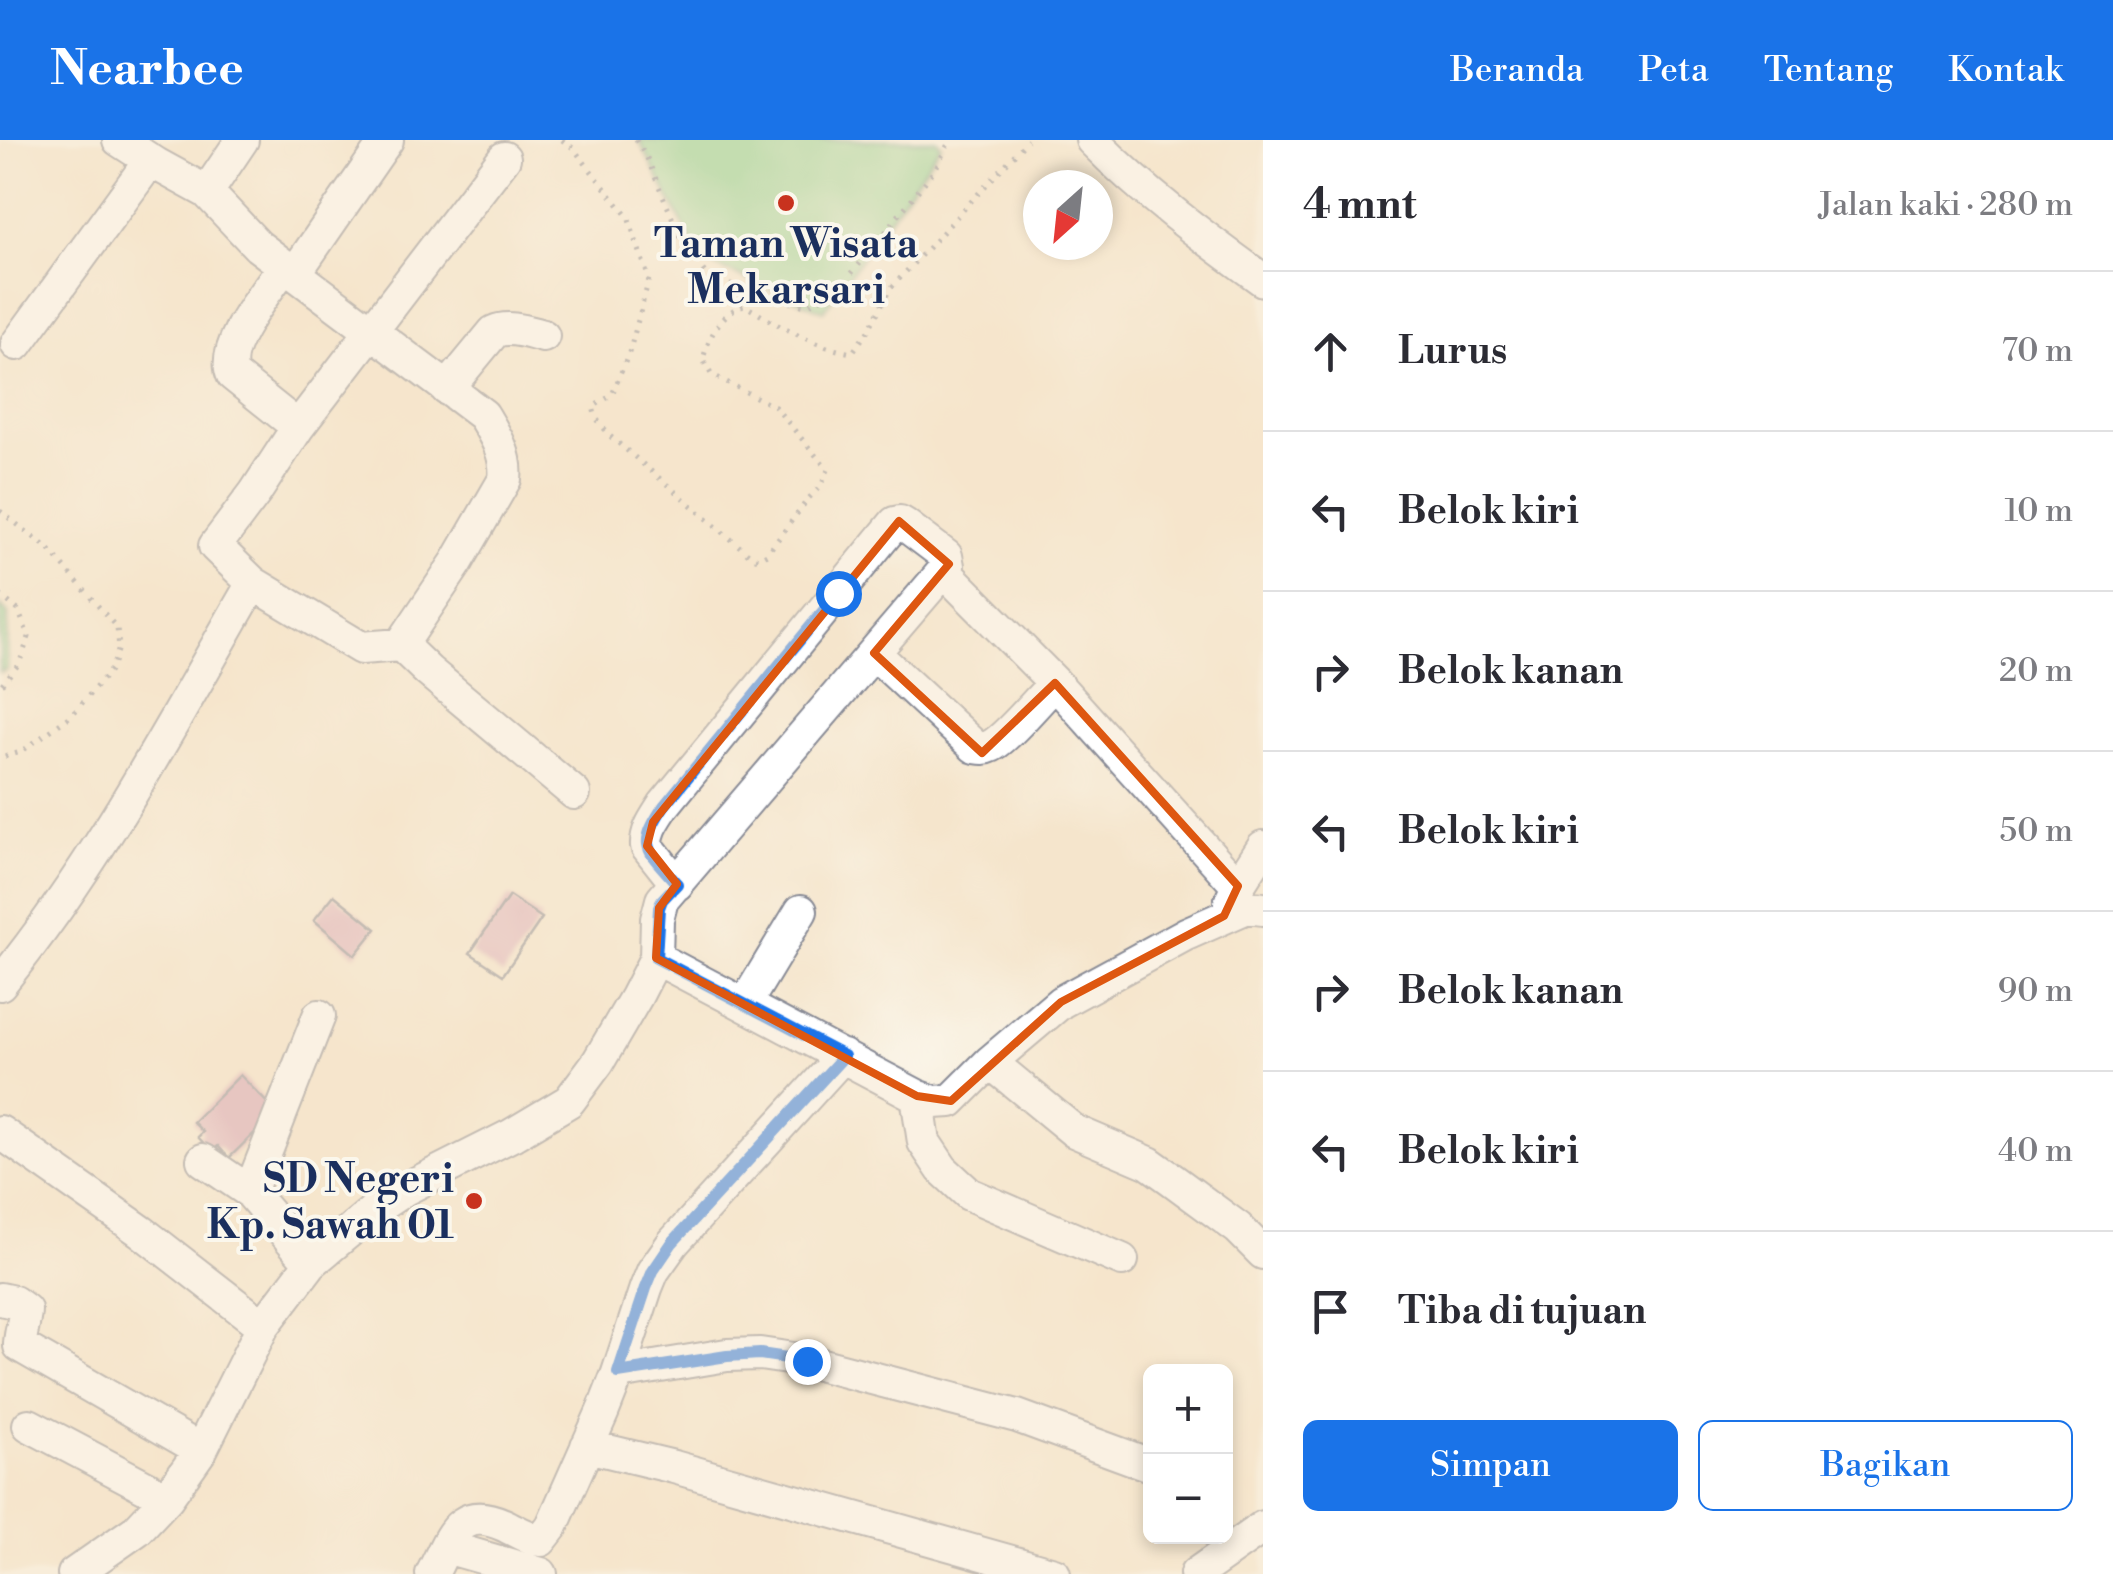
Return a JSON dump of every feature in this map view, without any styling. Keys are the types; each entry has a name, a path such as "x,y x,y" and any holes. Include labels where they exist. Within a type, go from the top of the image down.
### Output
{"street":[{"path":"119,140 206,192 258,246 371,330 483,415 497,438 507,467 505,478 457,562 400,644 362,648 253,583 205,539 255,494 298,427 371,330 504,158"},
{"path":"206,192 242,140"},
{"path":"298,427 240,381 230,370 230,356 237,336 387,140"},
{"path":"1092,140 1119,168 1263,280"},
{"path":"17,344 136,178 145,168 156,164"},
{"path":"448,389 494,332 502,328 543,336"},
{"path":"74,1574 137,1530 167,1498 201,1450 262,1326 311,1263 378,1207 406,1189 569,1101 598,1062 656,958 662,900 677,884 806,729 949,564 946,556 906,525 895,523 653,822 646,846 677,884"},
{"path":"944,570 1055,683 1238,886"},
{"path":"0,984 47,922 140,782 253,583"},
{"path":"400,644 574,793"},
{"path":"874,653 975,747 990,747 1003,737 1055,683"},
{"path":"1224,916 1263,847"},
{"path":"656,958 917,1096 934,1102 951,1101 1061,1002 1224,916 1247,907 1263,909"},
{"path":"745,1004 801,912"},
{"path":"250,1192 319,1016"},
{"path":"541,1574 439,1560 463,1521 476,1516 542,1540 552,1526 618,1373 653,1271 672,1243 844,1056"},
{"path":"990,1062 1074,1131 1149,1164 1170,1178 1238,1228 1263,1254"},
{"path":"917,1096 924,1142 942,1170 969,1194 1122,1260"},
{"path":"0,1132 142,1232 262,1326"},
{"path":"203,1160 250,1192 311,1263"},
{"path":"0,1298 25,1310 20,1346 201,1450"},
{"path":"618,1373 727,1356 760,1354 807,1361 1017,1416 1143,1462"},
{"path":"28,1425 167,1498"},
{"path":"586,1446 1054,1574"},
{"path":"1233,1540 1263,1527"},
{"path":"1196,1574 1223,1544"}],"path":[{"path":"562,140 574,148 628,217 650,279 630,350 612,394 594,406 596,418 610,436 752,558 758,559 767,554 822,486 828,470 775,407 711,374 703,360 706,343 726,314 744,305 831,350 852,353 890,289 1028,140"},
{"path":"636,140 683,244 708,277 806,306 840,286 868,254 936,168 950,140"},
{"path":"0,510 49,549 117,628 119,648 112,668 72,714 21,752 0,758"},
{"path":"0,595 18,610 29,637 19,664 0,686"}],"highlighted area":[{"path":"899,521 949,564 874,653 982,753 1055,683 1238,886 1224,916 1061,1002 951,1101 917,1096 656,958 659,908 677,884 647,846 653,822"}],"green space":[{"name":"Taman Wisata Mekarsari","path":"639,140 937,140 941,145 824,311 702,261"},
{"path":"0,605 8,614 7,670 0,672"}],"building":[{"path":"334,895 376,929 355,955 314,920"},
{"path":"509,896 542,918 503,975 470,953"},
{"path":"240,1075 276,1112 229,1158 218,1146 212,1152 198,1137 203,1132 193,1122"}],"place":[{"name":"Taman Wisata Mekarsari","path":"786,203"},
{"name":"SD Negeri Kp. Sawah 01","path":"474,1201"}],"route":[{"path":"807,1361 760,1354 727,1356 618,1373 653,1271 672,1243 844,1056 656,958 659,908 677,884 646,846 653,822 664,806 838,593"}]}
